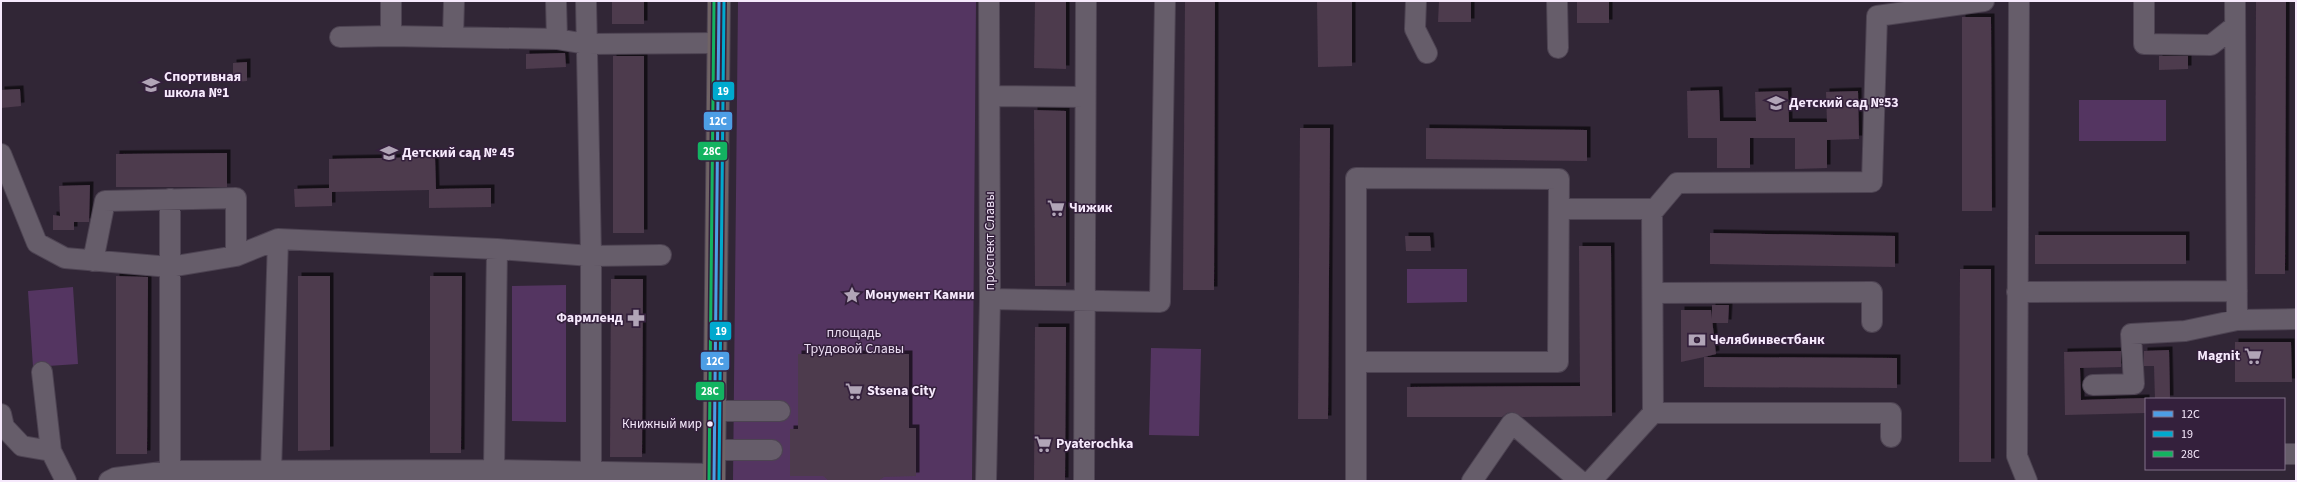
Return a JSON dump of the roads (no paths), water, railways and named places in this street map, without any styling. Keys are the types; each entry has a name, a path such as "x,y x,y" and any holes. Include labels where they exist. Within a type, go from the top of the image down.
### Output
{"main road":[{"path":"714,478 719,1"}],"street":[{"path":"391,1 391,36"},
{"path":"453,37 454,1"},
{"path":"556,1 557,39"},
{"path":"586,1 591,256 591,471"},
{"name":"проспект Славы","path":"986,481 990,299 989,1"},
{"path":"1084,481 1084,97 1086,1"},
{"path":"990,299 1160,302 1165,1"},
{"path":"1416,1 1416,29 1427,53"},
{"path":"1557,1 1558,48"},
{"path":"1559,209 1655,209 1677,183 1872,182 1877,16 1964,2 1984,1"},
{"path":"2019,1 2017,292 2018,456 2027,481"},
{"path":"2144,1 2144,44 2211,45 2235,26"},
{"path":"2234,1 2237,320"},
{"path":"340,37 391,36 557,39 586,44 719,43"},
{"path":"990,96 1084,97"},
{"path":"2,163 37,244 65,258 170,267 236,256 278,239 497,249 591,256 661,255"},
{"path":"1356,362 1558,362 1559,179 1356,178 1356,362 1356,481"},
{"path":"94,261 105,201 236,198 236,256"},
{"path":"170,199 170,471"},
{"path":"1591,481 1654,413 1652,209"},
{"path":"271,472 278,239"},
{"path":"494,470 497,249"},
{"path":"2017,292 2237,291"},
{"path":"1653,293 1872,292 1872,322"},
{"path":"2093,385 2134,384 2131,334 2185,331 2237,320 2296,319"},
{"path":"42,372 51,451 66,481"},
{"path":"714,410 780,411"},
{"path":"1654,413 1891,413 1891,438"},
{"path":"1,414 4,427 22,446 51,451"},
{"path":"1472,481 1512,423 1580,481"},
{"path":"714,450 772,450"},
{"path":"2285,454 2296,454"},
{"path":"109,481 116,478 170,471 591,471 714,478"}],"place":[{"name":"Спортивная школа №1","path":"151,85"},
{"name":"Детский сад №53","path":"1776,103"},
{"name":"Детский сад № 45","path":"389,153"},
{"name":"Чижик","path":"1056,208"},
{"name":"Монумент Камни","path":"852,295"},
{"name":"Фармленд","path":"636,318"},
{"name":"Челябинвестбанк","path":"1697,340"},
{"name":"Magnit","path":"2253,356"},
{"name":"Stsena City","path":"854,391"},
{"name":"Книжный мир","path":"710,424"},
{"name":"Pyaterochka","path":"1043,444"}],"park label":[{"name":"площадь Трудовой Славы","path":"854,342"}]}
